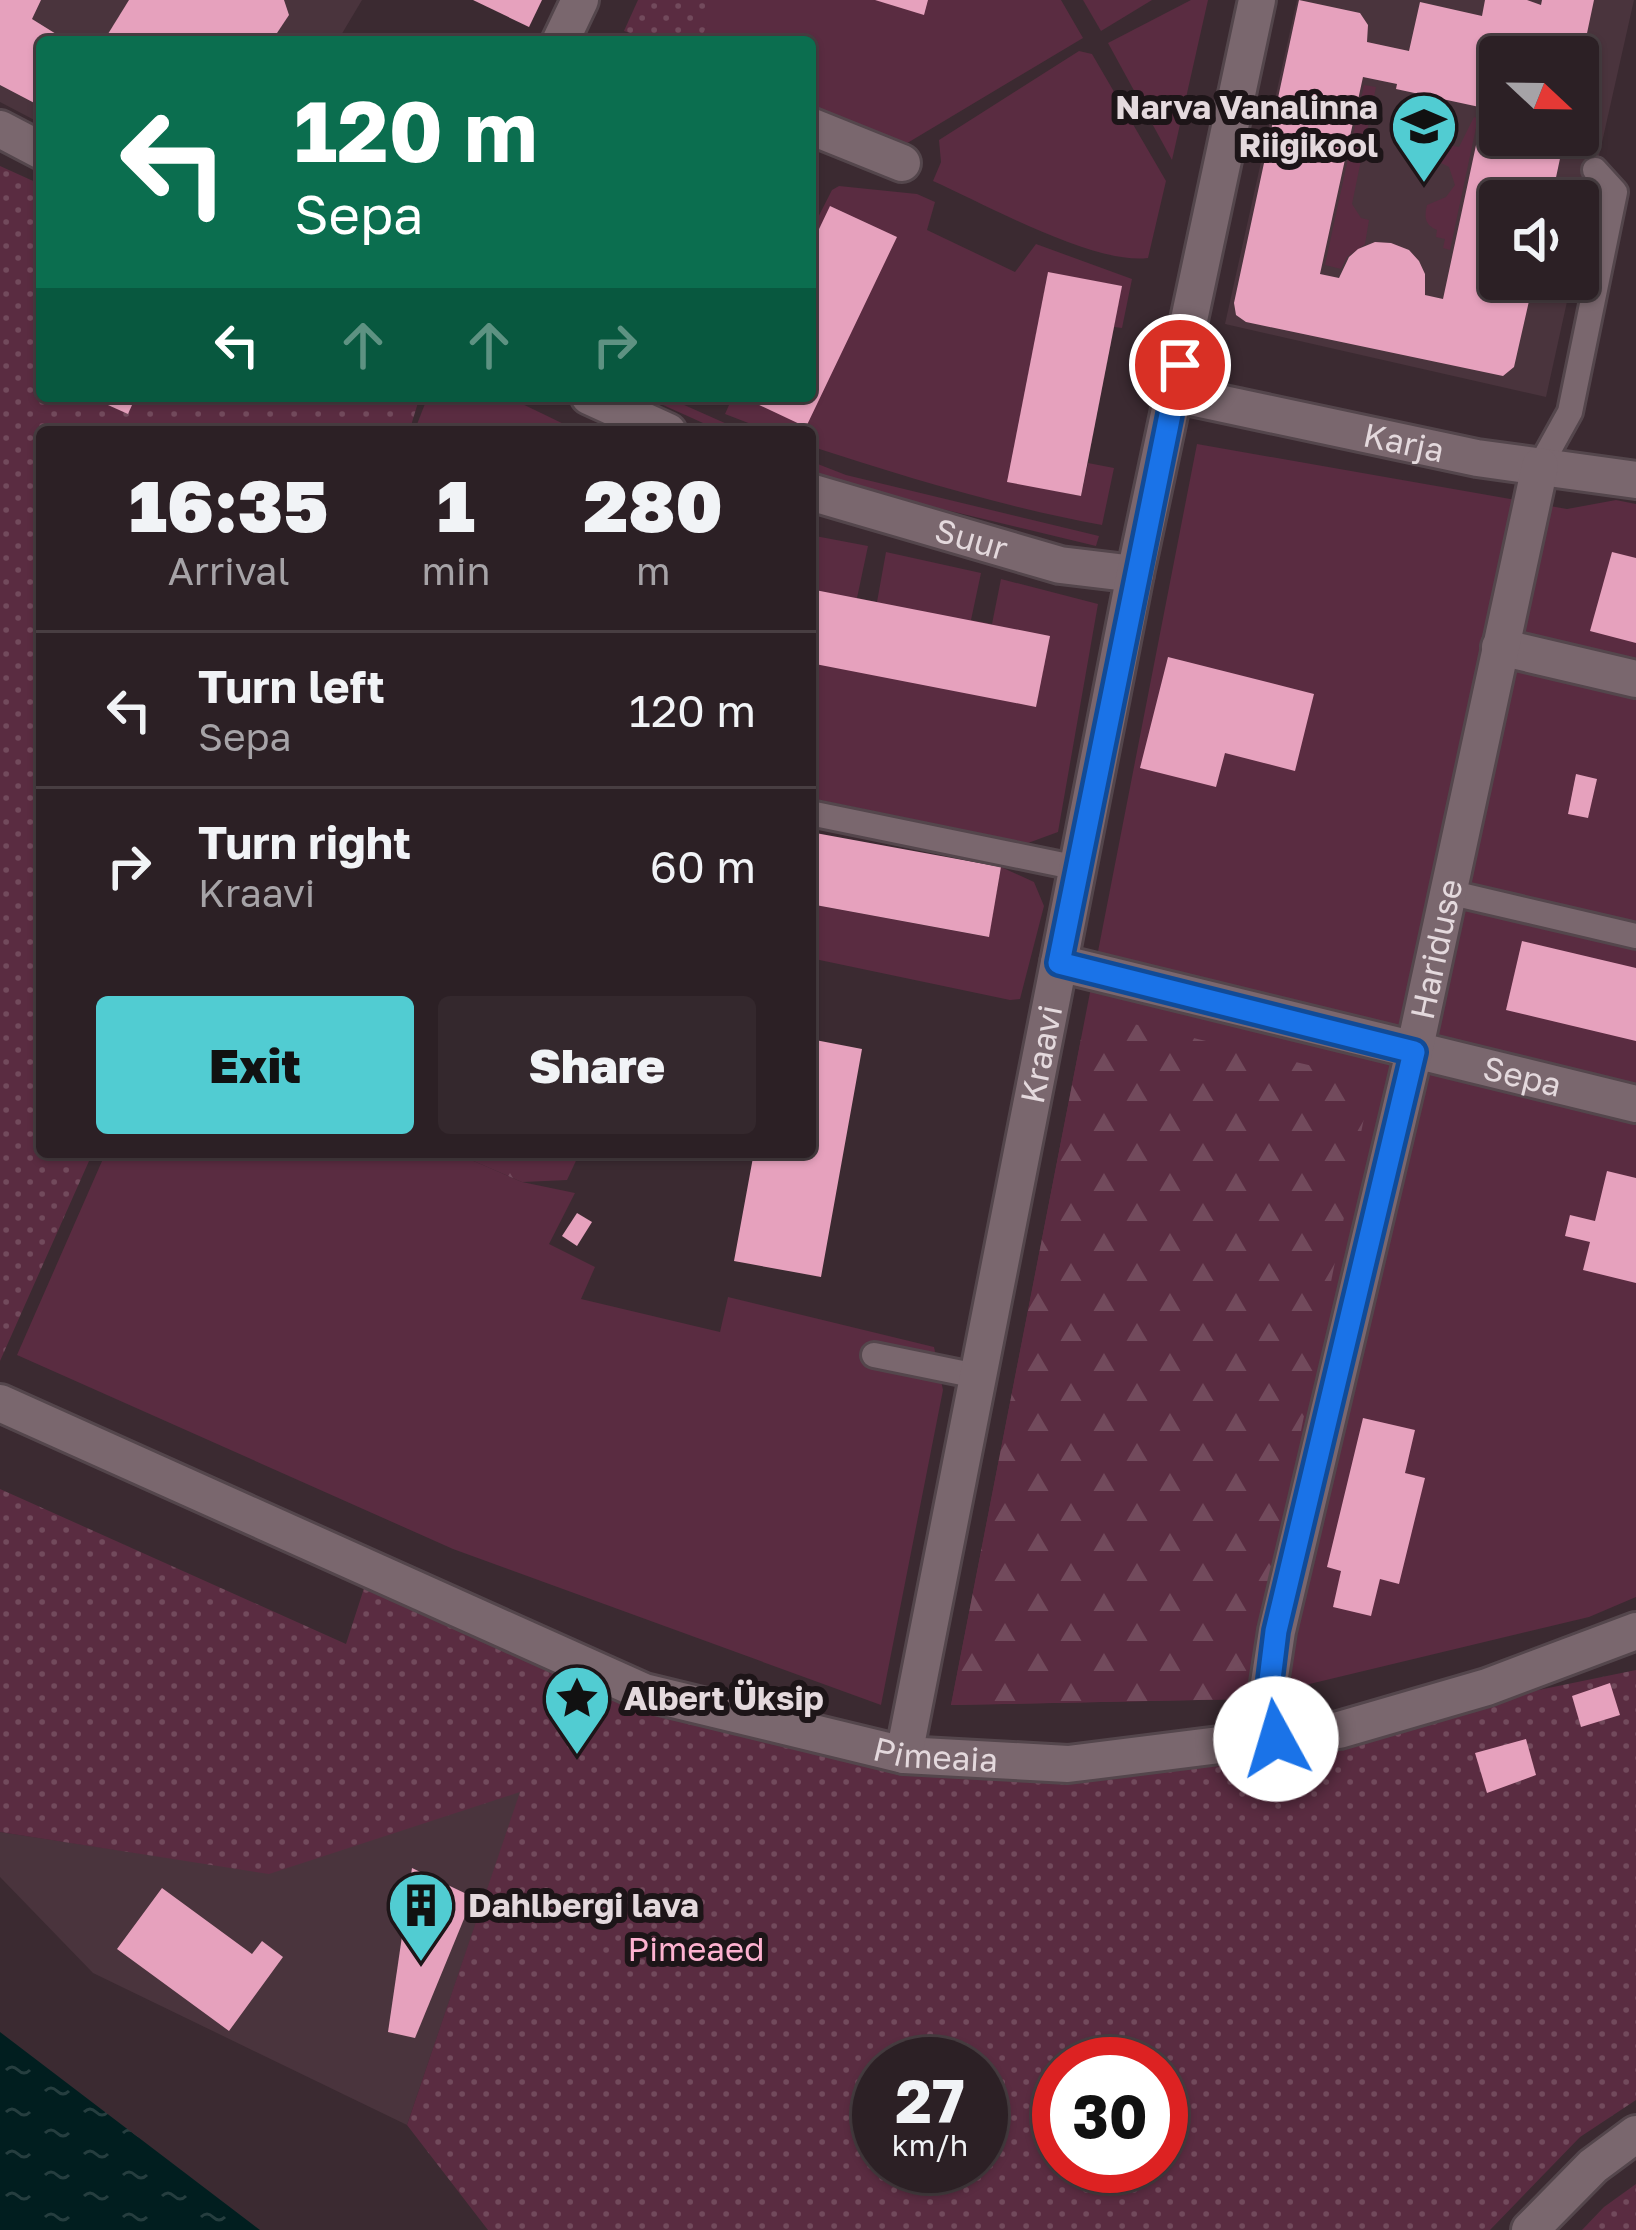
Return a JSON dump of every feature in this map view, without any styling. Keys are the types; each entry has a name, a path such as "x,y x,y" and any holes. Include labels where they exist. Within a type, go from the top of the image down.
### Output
{"street":[{"name":"Kraavi","path":"904,1755 1135,574 1257,0"},
{"path":"816,128 902,163"},
{"path":"0,129 36,148"},
{"name":"Karja","path":"1172,393 1477,458 1636,480"},
{"path":"602,402 655,426"},
{"name":"Hariduse","path":"1276,1739 1268,1696 1276,1631 1414,1052 1540,466"},
{"name":"Suur","path":"816,495 1060,565 1135,574"},
{"path":"1500,647 1636,679"},
{"name":"Sepa","path":"1059,963 1636,1104"},
{"name":"Pimeaia","path":"0,1402 644,1692 904,1755 1068,1764 1339,1730 1487,1687 1636,1631"},
{"path":"1530,2230 1592,2166 1636,2134"}],"lane":[{"name":"Hariduse","path":"1540,466 1570,412 1615,192 1595,170"},
{"path":"816,814 1078,868"},
{"path":"1448,892 1636,936"},
{"path":"874,1355 977,1376"}],"shaded area":[{"path":"0,0 362,0 341,36 36,36 36,121 0,102"},
{"name":"Narva Vanalinna Riigikool","path":"1297,0 1634,0 1599,156 1599,36 1479,36 1479,156 1599,156 1594,180 1479,180 1479,300 1567,300 1546,397 1225,324"},
{"path":"521,1791 407,2125 93,1973 0,1877 0,1832 269,1873"}],"green space":[{"path":"638,0 716,1 702,36 639,36 624,31"},
{"path":"715,0 1061,0 1083,38 904,145 816,111 816,36 702,36"},
{"path":"1083,0 1152,0 1101,31"},
{"path":"1191,0 1208,0 1172,160 1108,43"},
{"path":"1079,51 1092,54 1166,181 1148,258 1125,258 1070,243 933,181 941,162 939,140"},
{"path":"1364,85 1376,87 1352,204 1361,218 1369,220 1365,244 1347,257 1341,269 1325,265"},
{"path":"1474,117 1478,118 1450,250 1443,248 1445,239 1436,237 1437,230 1426,217 1427,205 1446,197 1455,185 1449,167 1435,160 1438,143 1459,147"},
{"path":"0,166 36,182 36,402 418,402 411,426 36,426 36,1158 90,1158 0,1361"},
{"path":"839,186 917,194 935,202 927,230 1015,272 1036,244 1132,279 1122,328 1114,327 1121,286 1048,273 1008,481 1081,496 1088,463 1114,468 1102,525 918,480 816,448 816,426 756,426 725,414 730,402 816,402 816,221 832,190"},
{"path":"426,402 518,402 568,426 416,426"},
{"path":"656,402 678,402 732,426 710,426"},
{"path":"1197,444 1567,509 1616,500 1636,504 1636,1597 1589,1617 1247,1699 951,1705"},
{"path":"816,463 846,475 1099,536 1096,546 838,484 816,474"},
{"path":"816,536 868,546 857,598 877,602 886,552 981,573 971,620 992,624 1001,579 1098,604 1058,832 1028,843 816,799"},
{"path":"1001,867 1034,882 1044,906 1020,999 816,959 816,905 988,937"},
{"path":"1121,1021 1351,1075 1367,1103 1247,1699 951,1705 1081,1039"},
{"path":"103,1158 467,1158 522,1182 575,1193 549,1244 595,1267 581,1299 720,1332 728,1297 934,1347 943,1390 881,1705 453,1549 17,1355"},
{"path":"467,1158 577,1158 567,1180 522,1182"},
{"name":"Pimeaed","path":"0,1489 346,1644 367,1579 639,1702 1073,1774 1311,1753 1427,1713 1636,1670 1636,2100 1580,2137 1490,2230 488,2230 407,2125 520,1792 269,1874 0,1832"},
{"path":"1636,2184 1636,2230 1582,2230 1604,2207"}],"water":[{"path":"0,2032 260,2230 0,2230"}],"building":[{"path":"0,0 41,0 32,19 59,36 36,36 36,104 0,85"},
{"path":"129,0 284,0 289,15 275,36 107,36"},
{"path":"473,0 542,0 529,27"},
{"path":"875,0 928,0 924,15"},
{"path":"1299,0 1360,13 1368,25 1367,42 1409,51 1420,2 1482,16 1485,0 1527,0 1541,5 1542,0 1594,0 1586,36 1479,36 1479,107 1363,77 1320,274 1339,278 1358,249 1375,242 1391,243 1409,250 1419,261 1425,274 1425,295 1443,299 1479,131 1479,156 1561,156 1555,180 1479,180 1479,300 1529,300 1514,367 1503,376 1246,322 1236,315 1234,303"},
{"path":"830,206 897,237 806,426 804,426 753,402 816,402 816,235"},
{"path":"1048,272 1122,286 1081,496 1007,482"},
{"path":"101,402 133,402 128,414"},
{"path":"1612,552 1636,558 1636,643 1590,631"},
{"path":"816,590 1050,636 1036,707 816,664"},
{"path":"1168,657 1314,694 1295,771 1225,753 1216,787 1140,768"},
{"path":"1576,774 1597,779 1588,818 1568,814"},
{"path":"816,833 1001,867 989,937 816,905"},
{"path":"1522,941 1636,968 1636,1041 1506,1010"},
{"path":"816,1040 862,1049 821,1277 734,1261 753,1158 816,1158"},
{"path":"1607,1171 1636,1178 1636,1283 1583,1270 1590,1242 1565,1236 1570,1215 1595,1221"},
{"path":"577,1213 592,1222 577,1246 562,1236"},
{"path":"1363,1418 1415,1430 1405,1473 1425,1478 1399,1584 1380,1579 1371,1616 1333,1607 1341,1571 1327,1567"},
{"path":"1610,1683 1620,1715 1581,1727 1572,1696"},
{"path":"1526,1739 1536,1775 1487,1793 1475,1753"},
{"name":"Dahlbergi lava","path":"412,1868 473,1897 415,2038 388,2032"},
{"path":"162,1888 252,1954 262,1941 283,1957 229,2031 117,1949"}],"place":[{"name":"Narva Vanalinna Riigikool","path":"1424,185"},
{"name":"Albert Üksip","path":"577,1757"},
{"name":"Dahlbergi lava","path":"421,1964"}],"route":[{"path":"1180,365 1059,963 1414,1052 1276,1631 1268,1696 1276,1739"}]}
